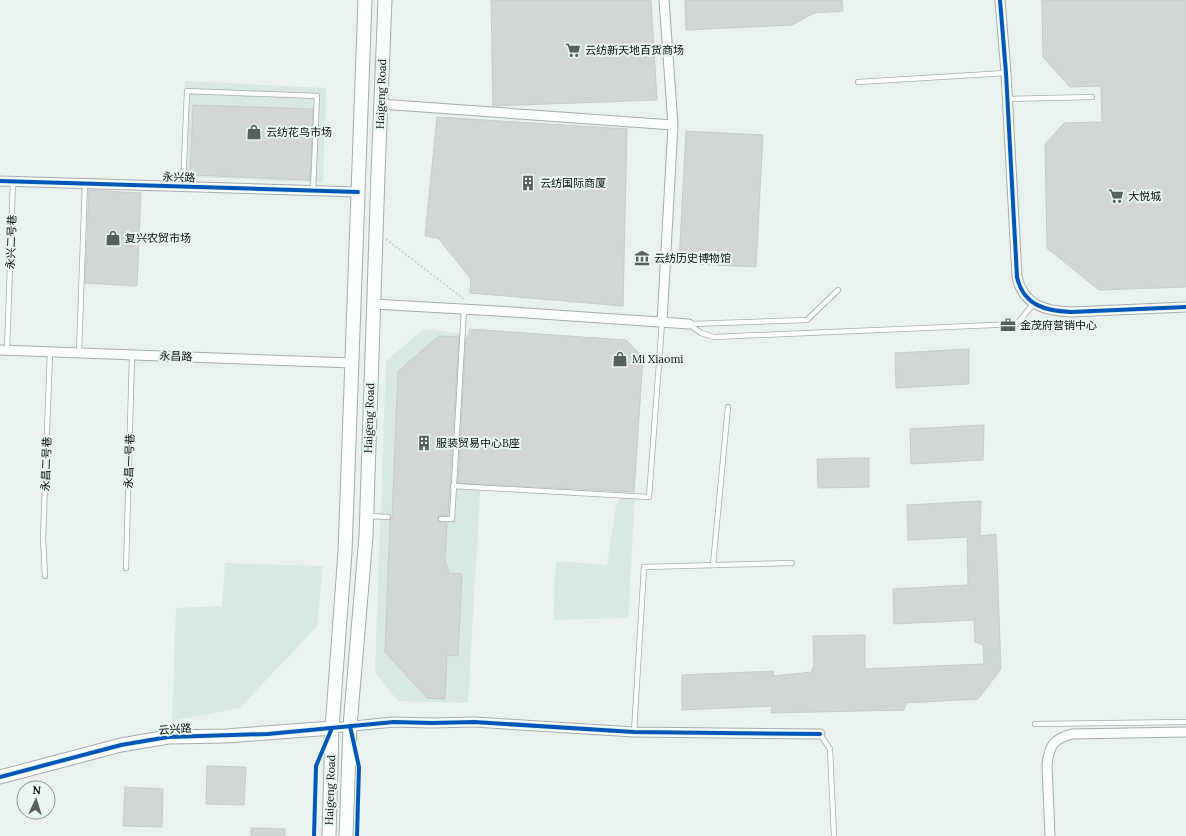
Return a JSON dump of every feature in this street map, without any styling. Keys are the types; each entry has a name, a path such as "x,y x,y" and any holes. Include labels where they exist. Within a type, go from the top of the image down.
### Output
{"main road":[{"name":"Haigeng Road","path":"329,836 332,728 345,552 365,0"},
{"name":"Haigeng Road","path":"346,836 350,726 366,516 385,0"},
{"name":"云兴路","path":"0,777 121,745 168,737 240,735 332,728"}],"street":[{"path":"662,323 673,125 664,0"},
{"path":"1000,0 1008,99 1017,277 1019,288 1025,297 1052,311 1071,312 1186,307"},
{"path":"380,104 673,125"},
{"name":"永兴路","path":"0,181 358,192"},
{"path":"373,304 689,324"},
{"name":"永昌路","path":"4,350 352,363"},
{"path":"332,728 394,722 474,722 634,732 820,734"},
{"path":"1050,836 1047,765 1051,746 1056,740 1072,734 1186,732"}],"lane":[{"path":"858,82 1006,73"},
{"path":"183,186 187,91 317,96 313,190"},
{"path":"1008,99 1092,97"},
{"name":"永兴二号巷","path":"4,350 13,181"},
{"path":"79,353 85,184"},
{"path":"689,324 807,320 838,290"},
{"path":"689,324 700,333 714,337 1017,324 1034,303"},
{"path":"441,519 452,519 464,309"},
{"path":"453,486 649,497 662,323"},
{"name":"永昌二号巷","path":"45,576 43,538 50,352"},
{"name":"永昌一号巷","path":"126,568 132,355"},
{"path":"713,565 728,407"},
{"path":"366,516 388,517"},
{"path":"634,732 644,567 792,563"},
{"path":"1035,724 1186,722"},
{"path":"820,734 830,748 834,836"}],"path":[{"path":"376,231 478,310"}],"shaded area":[{"name":"云纺花鸟市场","path":"185,81 326,88 323,183 181,176"},
{"path":"424,329 489,337 468,703 398,701 375,672 386,361"},
{"path":"622,496 635,497 628,618 553,620 556,561 607,565 616,505"},
{"path":"225,563 323,566 317,626 240,708 172,721 176,608 222,606"}],"building":[{"name":"云纺新天地百货商场","path":"491,0 651,0 657,100 493,106"},
{"path":"685,0 842,0 843,11 814,13 792,25 686,30"},
{"name":"大悦城","path":"1042,0 1186,0 1186,287 1099,290 1047,248 1045,144 1064,123 1102,122 1101,86 1070,87 1043,57"},
{"name":"云纺花鸟市场","path":"193,105 313,109 310,180 190,175"},
{"name":"云纺国际商厦","path":"437,117 627,129 623,306 470,293 471,279 438,238 425,236"},
{"path":"686,131 763,135 756,267 679,263"},
{"name":"复兴农贸市场","path":"89,190 141,193 137,286 85,283"},
{"path":"469,329 626,340 643,357 634,492 458,483 466,338 469,338"},
{"path":"439,336 459,337 448,515 439,516 437,519 439,522 447,523 445,560 449,573 462,574 458,656 447,655 445,699 427,698 385,652 398,371"},
{"path":"969,349 969,384 896,388 895,353"},
{"path":"984,425 983,460 911,464 910,429"},
{"path":"869,458 869,487 818,488 817,459"},
{"path":"981,501 980,536 996,534 1001,669 978,699 906,703 904,710 771,713 772,706 682,710 682,675 774,671 773,676 812,672 814,664 813,636 865,635 865,669 984,664 983,645 975,642 974,620 894,624 893,589 968,585 967,537 908,540 907,505"},
{"path":"207,766 246,767 244,805 206,804"},
{"path":"125,787 163,789 162,827 123,826"},
{"path":"251,828 285,829 285,836 251,836"}],"cycle path":[{"path":"1000,0 1006,73 1017,277 1024,294 1036,305 1052,310 1071,312 1186,307"},
{"path":"0,181 358,192"},
{"path":"0,777 121,745 168,737 268,734 394,722 474,722 634,732 820,734"},
{"path":"350,726 359,767 357,836"},
{"path":"314,836 316,766 332,728"}],"place":[{"name":"云纺新天地百货商场","path":"573,50"},
{"name":"云纺花鸟市场","path":"254,132"},
{"name":"云纺国际商厦","path":"528,183"},
{"name":"大悦城","path":"1116,196"},
{"name":"复兴农贸市场","path":"113,238"},
{"name":"云纺历史博物馆","path":"642,258"},
{"name":"金茂府营销中心","path":"1008,325"},
{"name":"Mi Xiaomi","path":"620,359"},
{"name":"服装贸易中心B座","path":"424,443"}]}
